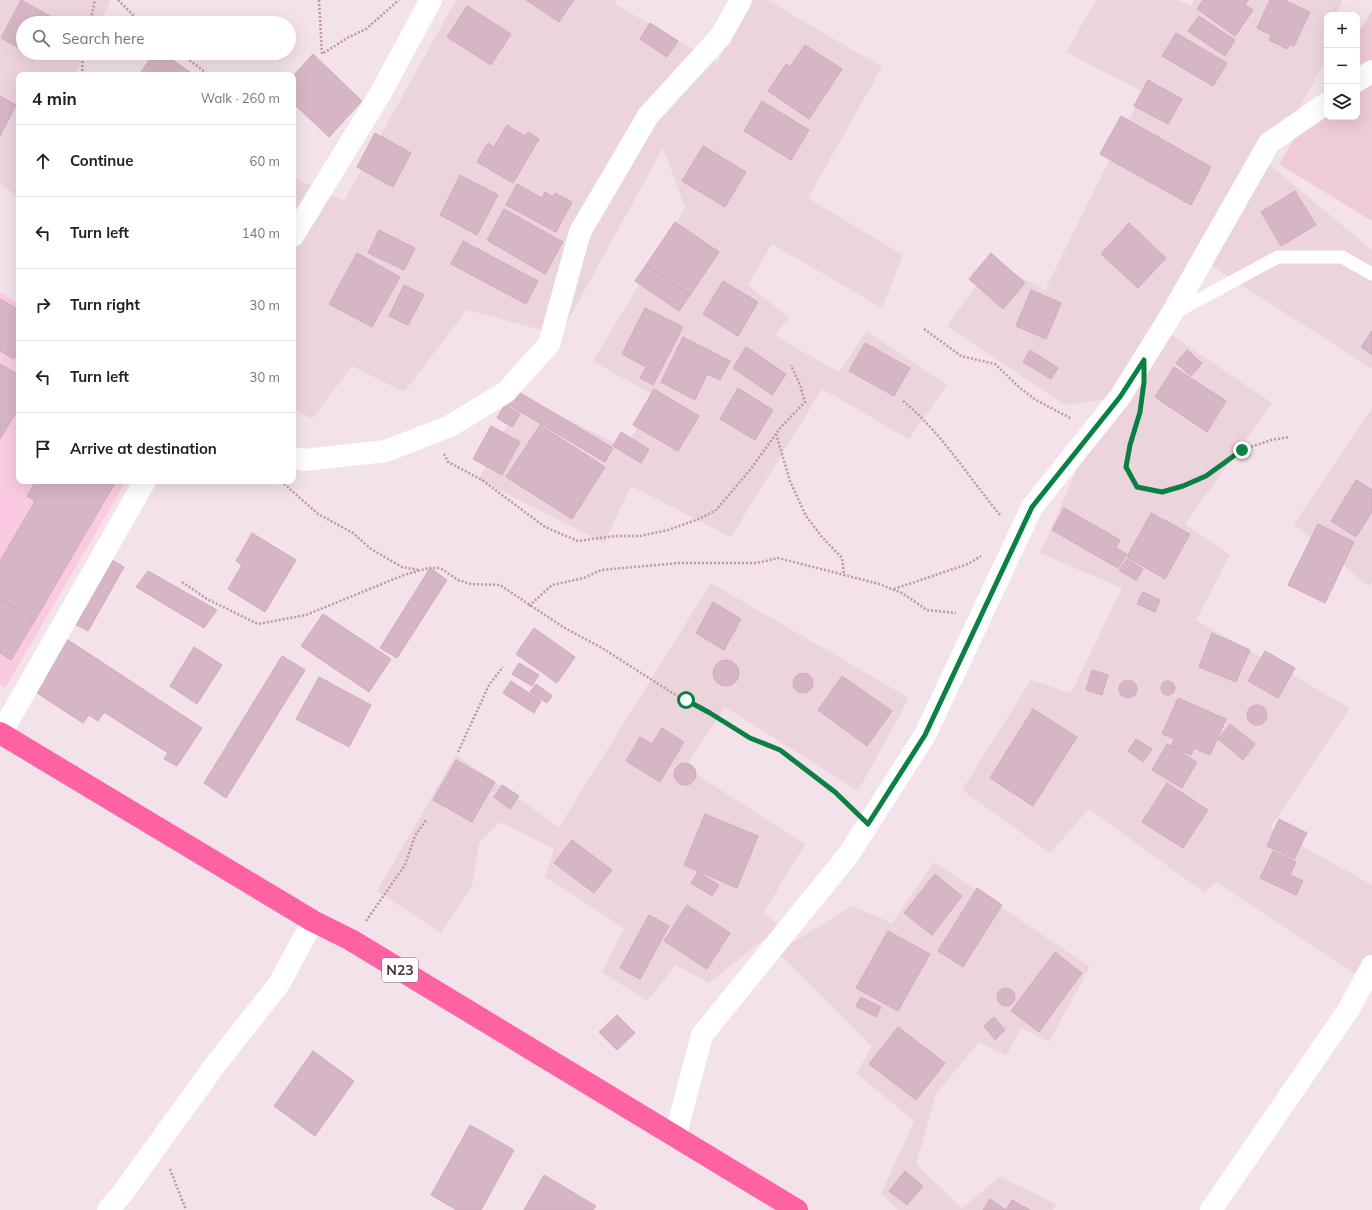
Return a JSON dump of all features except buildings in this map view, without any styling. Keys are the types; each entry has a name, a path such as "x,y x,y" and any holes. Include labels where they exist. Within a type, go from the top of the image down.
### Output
{"highway":[{"name":"N23","path":"0,734 313,921 351,940 675,1138 798,1210"}],"street":[{"path":"296,231 379,96 431,0"},
{"path":"296,459 304,460 386,451 450,426 506,392 549,344 580,232 648,116 721,36 741,0"},
{"path":"1360,79 1372,71"},
{"path":"675,1138 702,1035 849,854 925,735 1032,507 1120,397 1171,315 1269,143 1324,105"},
{"path":"0,734 143,484"},
{"path":"108,1210 159,1143 215,1065 279,984 313,921"},
{"path":"1211,1210 1349,1008 1372,966"}],"lane":[{"path":"1171,315 1278,257 1342,257 1372,274"}],"path":[{"path":"92,16 95,0"},
{"path":"118,0 134,16"},
{"path":"319,0 322,54 349,37 366,29 399,0"},
{"path":"82,72 83,60"},
{"path":"189,60 205,72"},
{"path":"924,329 961,356 995,364 1036,400 1094,430"},
{"path":"432,433 448,462 482,480 545,527 578,541 615,536 640,536 668,530 699,519 716,510 746,476 776,434 805,402 800,385 791,365"},
{"path":"894,589 968,564 1018,537 988,501 963,465 937,435 903,401"},
{"path":"1140,412 1130,445 1126,467 1137,487 1162,492 1206,476 1242,450 1270,440 1290,437"},
{"path":"776,434 790,481 806,516 822,537 842,558 844,574"},
{"path":"285,484 318,514 353,533 371,548 402,567 419,571"},
{"path":"529,606 552,585 584,578 601,570 679,562 757,563 778,558 844,574 894,589 926,610 981,615"},
{"path":"182,582 208,599 258,624 306,615 328,608 365,590 429,568 440,568 458,580 471,584 500,585 563,628 609,652 674,694 710,713 750,738 780,750 835,792 868,824"},
{"path":"458,752 486,691 503,667"},
{"path":"351,940 382,899 405,865 415,836 427,819"},
{"path":"159,1143 186,1210"}],"shaded area":[{"path":"0,0 111,0 103,16 16,16 16,60 82,60 76,72 16,72 16,195 0,184"},
{"path":"456,0 617,0 615,4 717,63 751,0 767,0 882,67 808,198 903,255 882,308 772,244 748,285 789,317 775,336 839,372 867,331 947,385 909,439 822,389 731,537 631,486 604,543 479,480 521,396 623,447 660,399 593,361 685,208 663,148 560,335 467,310 404,392 352,366 312,419 296,411 296,178 344,201"},
{"path":"1096,0 1177,0 1192,6 1193,0 1343,0 1337,12 1324,12 1324,63 1269,164 1372,250 1372,369 1198,257 1158,326 1272,403 1185,524 1230,555 1196,620 1350,708 1270,828 1372,885 1372,985 1216,882 1205,893 1089,809 1050,853 962,790 1031,680 1071,693 1122,588 1040,553 1108,399 1065,405 947,326 993,262 1045,290 1143,92 1066,52"},
{"path":"1372,10 1372,221 1279,164 1324,89 1324,120 1360,120 1360,30"},
{"path":"0,292 16,302 16,484 124,484 5,688 0,684"},
{"path":"1372,408 1372,581 1368,586 1294,524"},
{"path":"711,583 909,698 858,791 725,707 685,767 805,844 764,912 794,942 852,906 892,923 934,862 1090,967 1049,1042 1021,1028 1006,1056 979,1042 936,1094 916,1164 962,1208 1000,1177 1056,1204 1053,1210 898,1210 881,1194 914,1121 856,1073 872,1047 764,939 709,983 676,965 647,1001 602,972 624,928 545,877 554,849 500,822 479,843 472,886 441,933 377,891 456,755 559,827"}],"route":[{"path":"686,700 750,738 780,750 835,792 868,824 925,735 1032,507 1120,397 1144,360 1144,382 1140,412 1130,445 1126,467 1137,487 1162,492 1183,486 1206,476 1242,450"}]}
